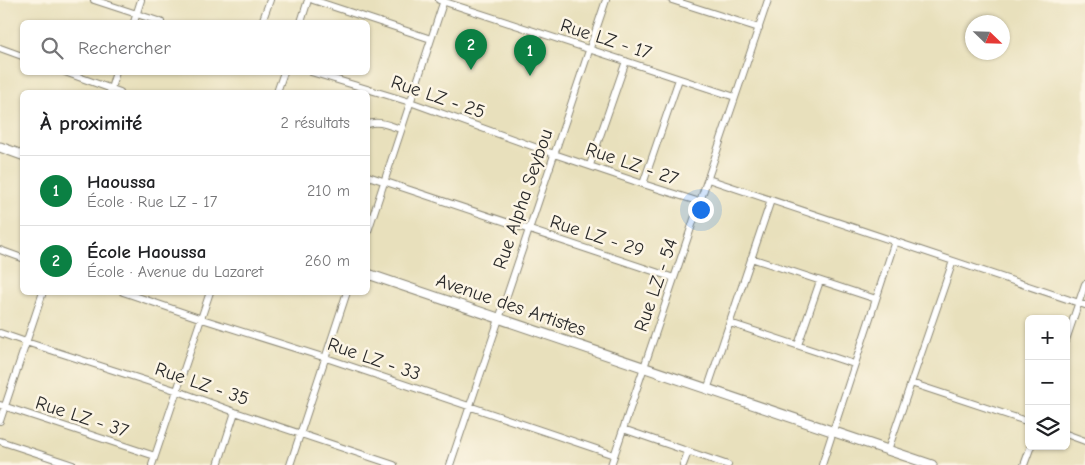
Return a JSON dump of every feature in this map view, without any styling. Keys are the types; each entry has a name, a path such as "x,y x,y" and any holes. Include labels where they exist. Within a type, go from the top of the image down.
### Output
{"street":[{"path":"94,0 155,20"},
{"path":"134,20 141,0"},
{"path":"263,20 270,0"},
{"path":"302,20 308,0"},
{"path":"313,0 431,39"},
{"name":"Rue Alpha Seybou","path":"450,465 606,0"},
{"path":"672,0 759,28"},
{"name":"Rue LZ - 54","path":"611,465 768,0"},
{"path":"370,226 442,1"},
{"name":"Rue LZ - 17","path":"442,1 735,97"},
{"path":"0,48 20,55"},
{"path":"590,165 626,61"},
{"path":"72,75 108,90"},
{"path":"110,90 115,75"},
{"path":"278,90 283,75"},
{"name":"Rue LZ - 25","path":"322,75 410,102 554,154"},
{"path":"643,184 680,79"},
{"path":"370,123 381,123 401,129"},
{"path":"0,147 20,154"},
{"name":"Rue LZ - 27","path":"554,154 700,202"},
{"name":"Rue LZ - 29","path":"370,177 674,278"},
{"path":"708,179 1082,304"},
{"path":"707,390 771,200"},
{"path":"822,465 895,241"},
{"path":"0,250 20,257"},
{"path":"751,258 876,299"},
{"path":"888,450 953,261"},
{"name":"Avenue des Artistes","path":"370,275 932,465"},
{"path":"798,345 820,281"},
{"path":"1070,331 1082,304 1085,284"},
{"path":"0,421 2,406 42,295"},
{"name":"Rue LZ - 33","path":"132,295 326,358 614,456"},
{"path":"152,465 209,295"},
{"path":"290,465 346,295"},
{"path":"730,323 854,364"},
{"name":"Rue LZ - 35","path":"0,333 178,391 386,464 394,465"},
{"path":"911,384 1025,421"},
{"name":"Rue LZ - 37","path":"2,406 155,456"},
{"path":"218,465 235,412"},
{"path":"624,429 728,465"},
{"path":"1070,435 1085,440"},
{"path":"0,441 74,465"},
{"path":"1024,465 1030,450"},
{"path":"683,465 688,452"}],"place":[{"name":"École Haoussa","path":"471,70"},
{"name":"Haoussa","path":"530,76"}]}
